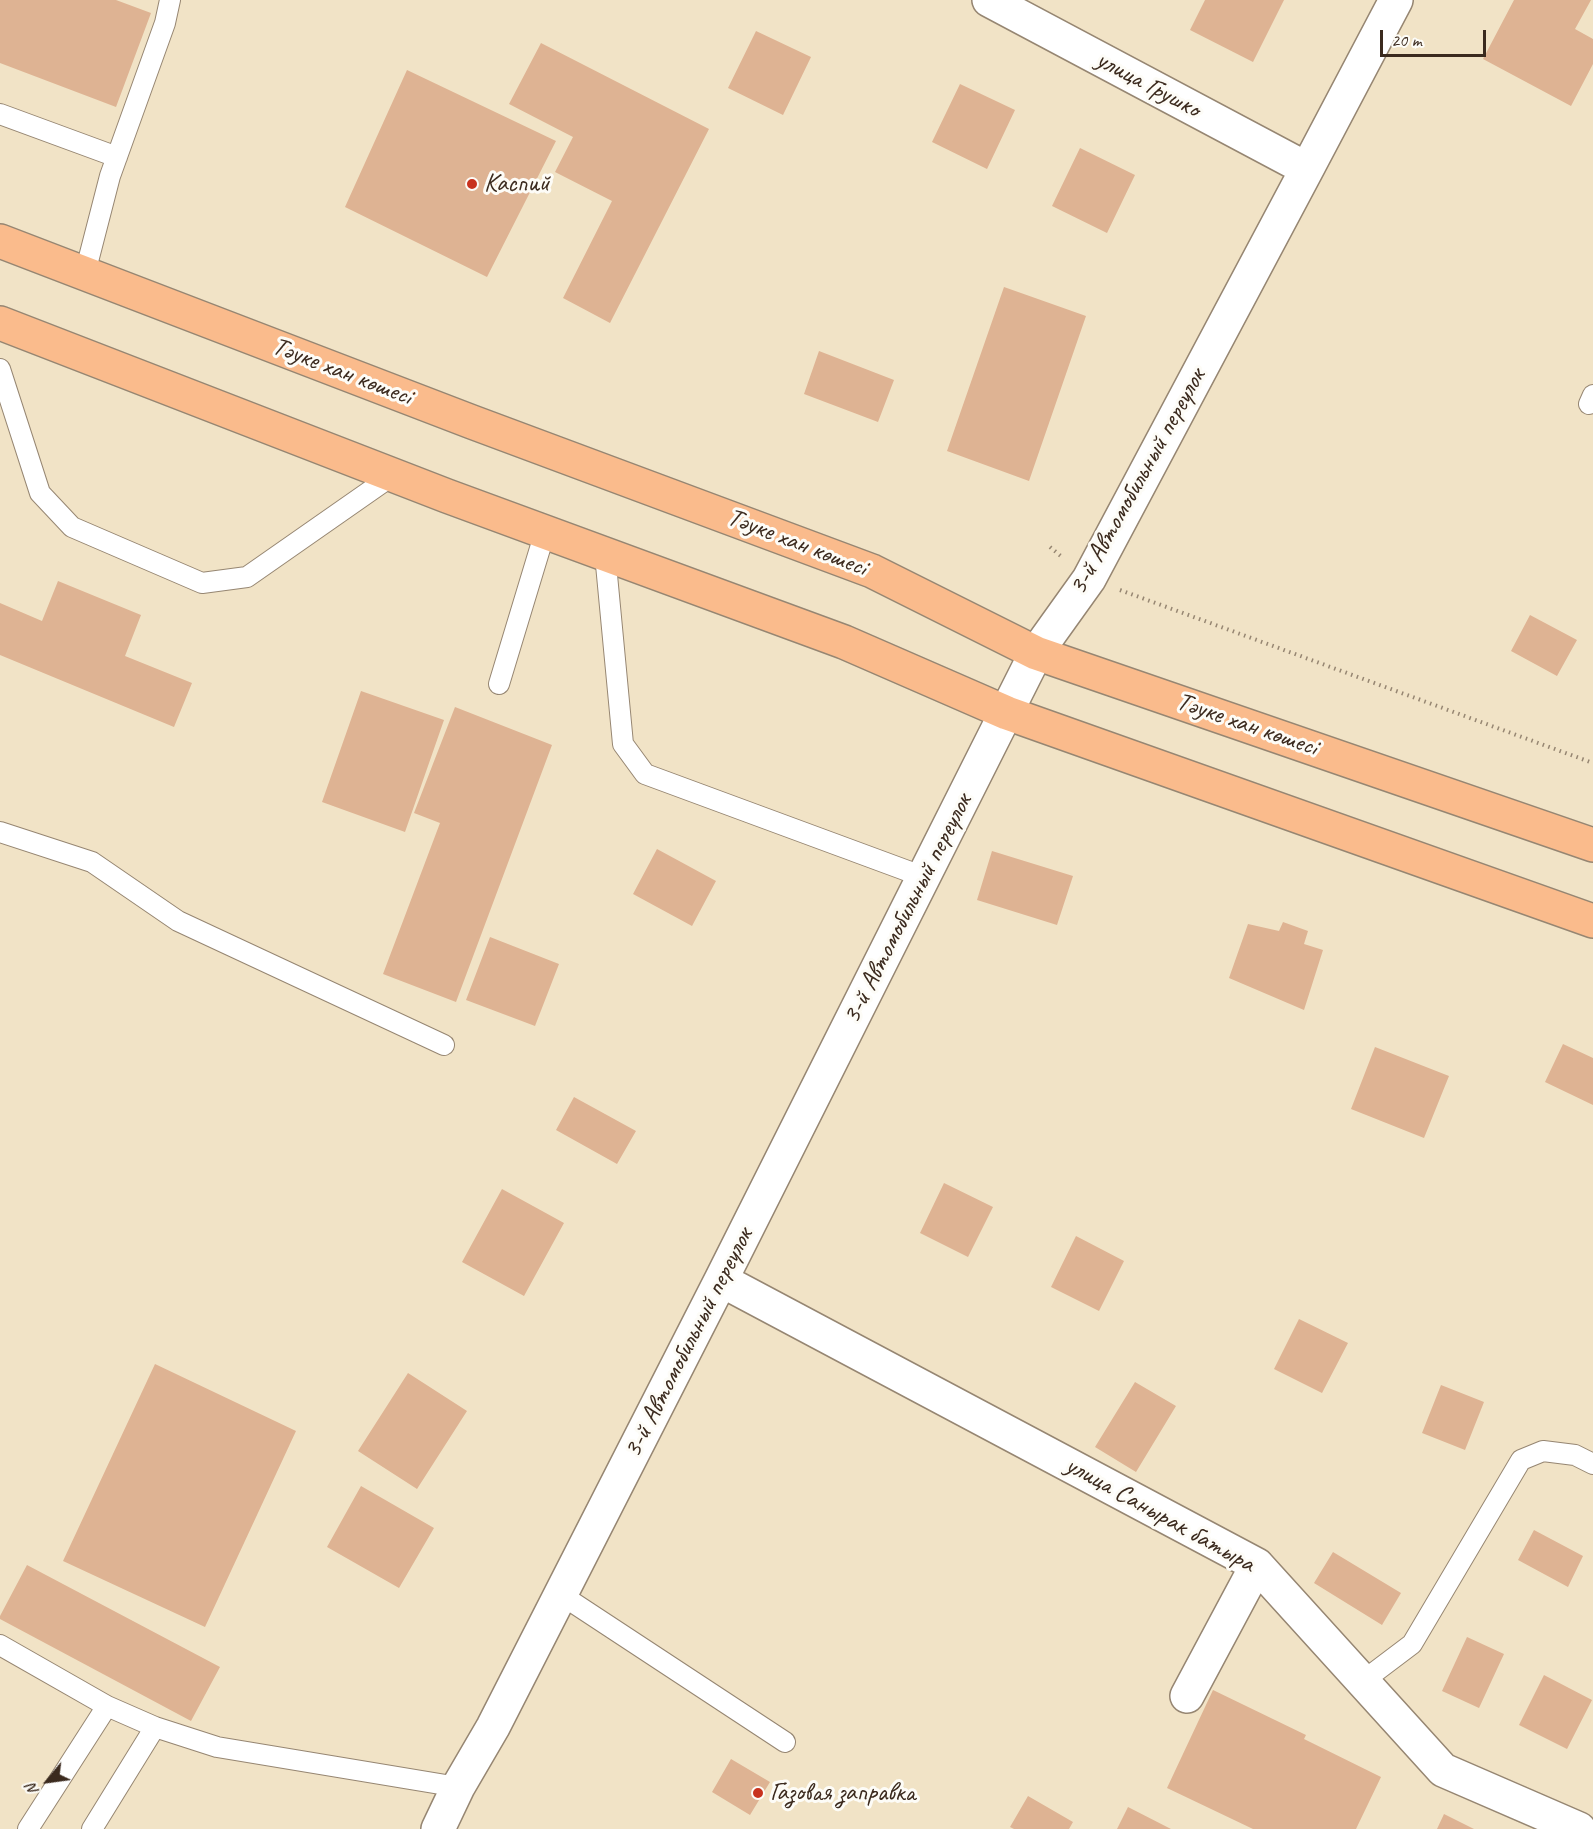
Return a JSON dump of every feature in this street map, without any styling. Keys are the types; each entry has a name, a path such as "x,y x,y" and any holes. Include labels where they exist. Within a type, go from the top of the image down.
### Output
{"main road":[{"name":"Тәуке хан көшесі","path":"0,241 472,422 872,570 1036,653 1593,845"},
{"path":"0,323 393,475 844,642 1007,713 1593,921"}],"street":[{"name":"улица Грушко","path":"989,0 1307,169"},
{"name":"3-й Автомобильный переулок","path":"438,1829 458,1787 493,1727 721,1280 1036,653 1089,579 1396,0"},
{"name":"улица Санырак батыра","path":"721,1280 1257,1565 1443,1770 1579,1829"},
{"path":"1187,1696 1257,1565"}],"lane":[{"path":"85,273 110,176 165,23 170,0"},
{"path":"0,114 117,157"},
{"path":"0,369 40,494 72,527 202,583 247,577 393,475"},
{"path":"499,684 545,532"},
{"path":"605,554 622,744 645,774 924,877"},
{"path":"0,832 92,862 178,921 444,1045"},
{"path":"1363,1682 1412,1644 1521,1460 1543,1451 1575,1455 1593,1464"},
{"path":"560,1594 785,1742"},
{"path":"0,1645 107,1706 155,1727 217,1748 458,1787"},
{"path":"28,1829 107,1706"},
{"path":"92,1829 155,1727"}],"path":[{"path":"1050,547 1089,579 1593,763"}],"building":[{"path":"0,0 116,0 151,13 116,107 0,63"},
{"path":"1205,0 1284,0 1253,62 1190,30"},
{"path":"1514,0 1591,0 1575,29 1593,39 1593,64 1571,106 1483,59"},
{"path":"756,31 811,57 783,115 728,88"},
{"path":"541,43 709,129 610,323 563,298 612,201 555,172 573,137 509,104"},
{"path":"407,70 556,141 487,277 345,207"},
{"path":"960,84 1015,110 987,169 932,142"},
{"path":"1080,148 1135,175 1107,233 1052,206"},
{"path":"1004,287 1086,316 1029,481 947,451"},
{"path":"819,351 894,380 878,422 804,394"},
{"path":"58,581 141,615 125,656 192,683 174,727 0,655 0,603 42,621"},
{"path":"1530,615 1577,640 1557,676 1511,651"},
{"path":"361,691 444,720 405,832 322,802"},
{"path":"455,707 552,745 456,1002 383,974 440,823 414,813"},
{"path":"657,849 716,881 692,926 633,894"},
{"path":"992,851 1073,876 1057,925 977,900"},
{"path":"1283,922 1308,931 1304,944 1323,950 1304,1010 1229,978 1248,924 1279,931"},
{"path":"490,937 559,964 535,1026 466,1000"},
{"path":"1563,1044 1593,1058 1593,1105 1545,1082"},
{"path":"1375,1047 1449,1076 1424,1138 1351,1109"},
{"path":"574,1097 636,1131 617,1164 556,1130"},
{"path":"944,1183 993,1207 968,1257 920,1233"},
{"path":"502,1189 564,1223 524,1296 462,1262"},
{"path":"1076,1236 1124,1261 1099,1311 1051,1287"},
{"path":"1299,1319 1348,1343 1322,1393 1274,1369"},
{"path":"155,1364 296,1431 205,1627 63,1561"},
{"path":"408,1373 467,1411 417,1489 358,1451"},
{"path":"1135,1382 1176,1406 1136,1472 1095,1447"},
{"path":"1441,1385 1484,1402 1465,1450 1422,1433"},
{"path":"361,1486 434,1528 399,1588 327,1547"},
{"path":"1534,1530 1583,1556 1568,1587 1518,1560"},
{"path":"1333,1552 1401,1593 1382,1625 1314,1583"},
{"path":"27,1565 220,1667 191,1721 0,1619"},
{"path":"1467,1637 1504,1654 1479,1708 1442,1691"},
{"path":"1544,1675 1592,1700 1567,1749 1519,1725"},
{"path":"1213,1690 1306,1735 1304,1739 1381,1777 1356,1829 1253,1829 1167,1788"},
{"path":"731,1759 770,1782 750,1815 712,1792"},
{"path":"1028,1796 1073,1822 1069,1829 1014,1829 1010,1827"},
{"path":"1128,1807 1171,1829 1117,1829"},
{"path":"1444,1814 1474,1829 1437,1829"}],"place":[{"name":"Каспий","path":"472,184"},
{"name":"Газовая заправка","path":"758,1793"}]}
